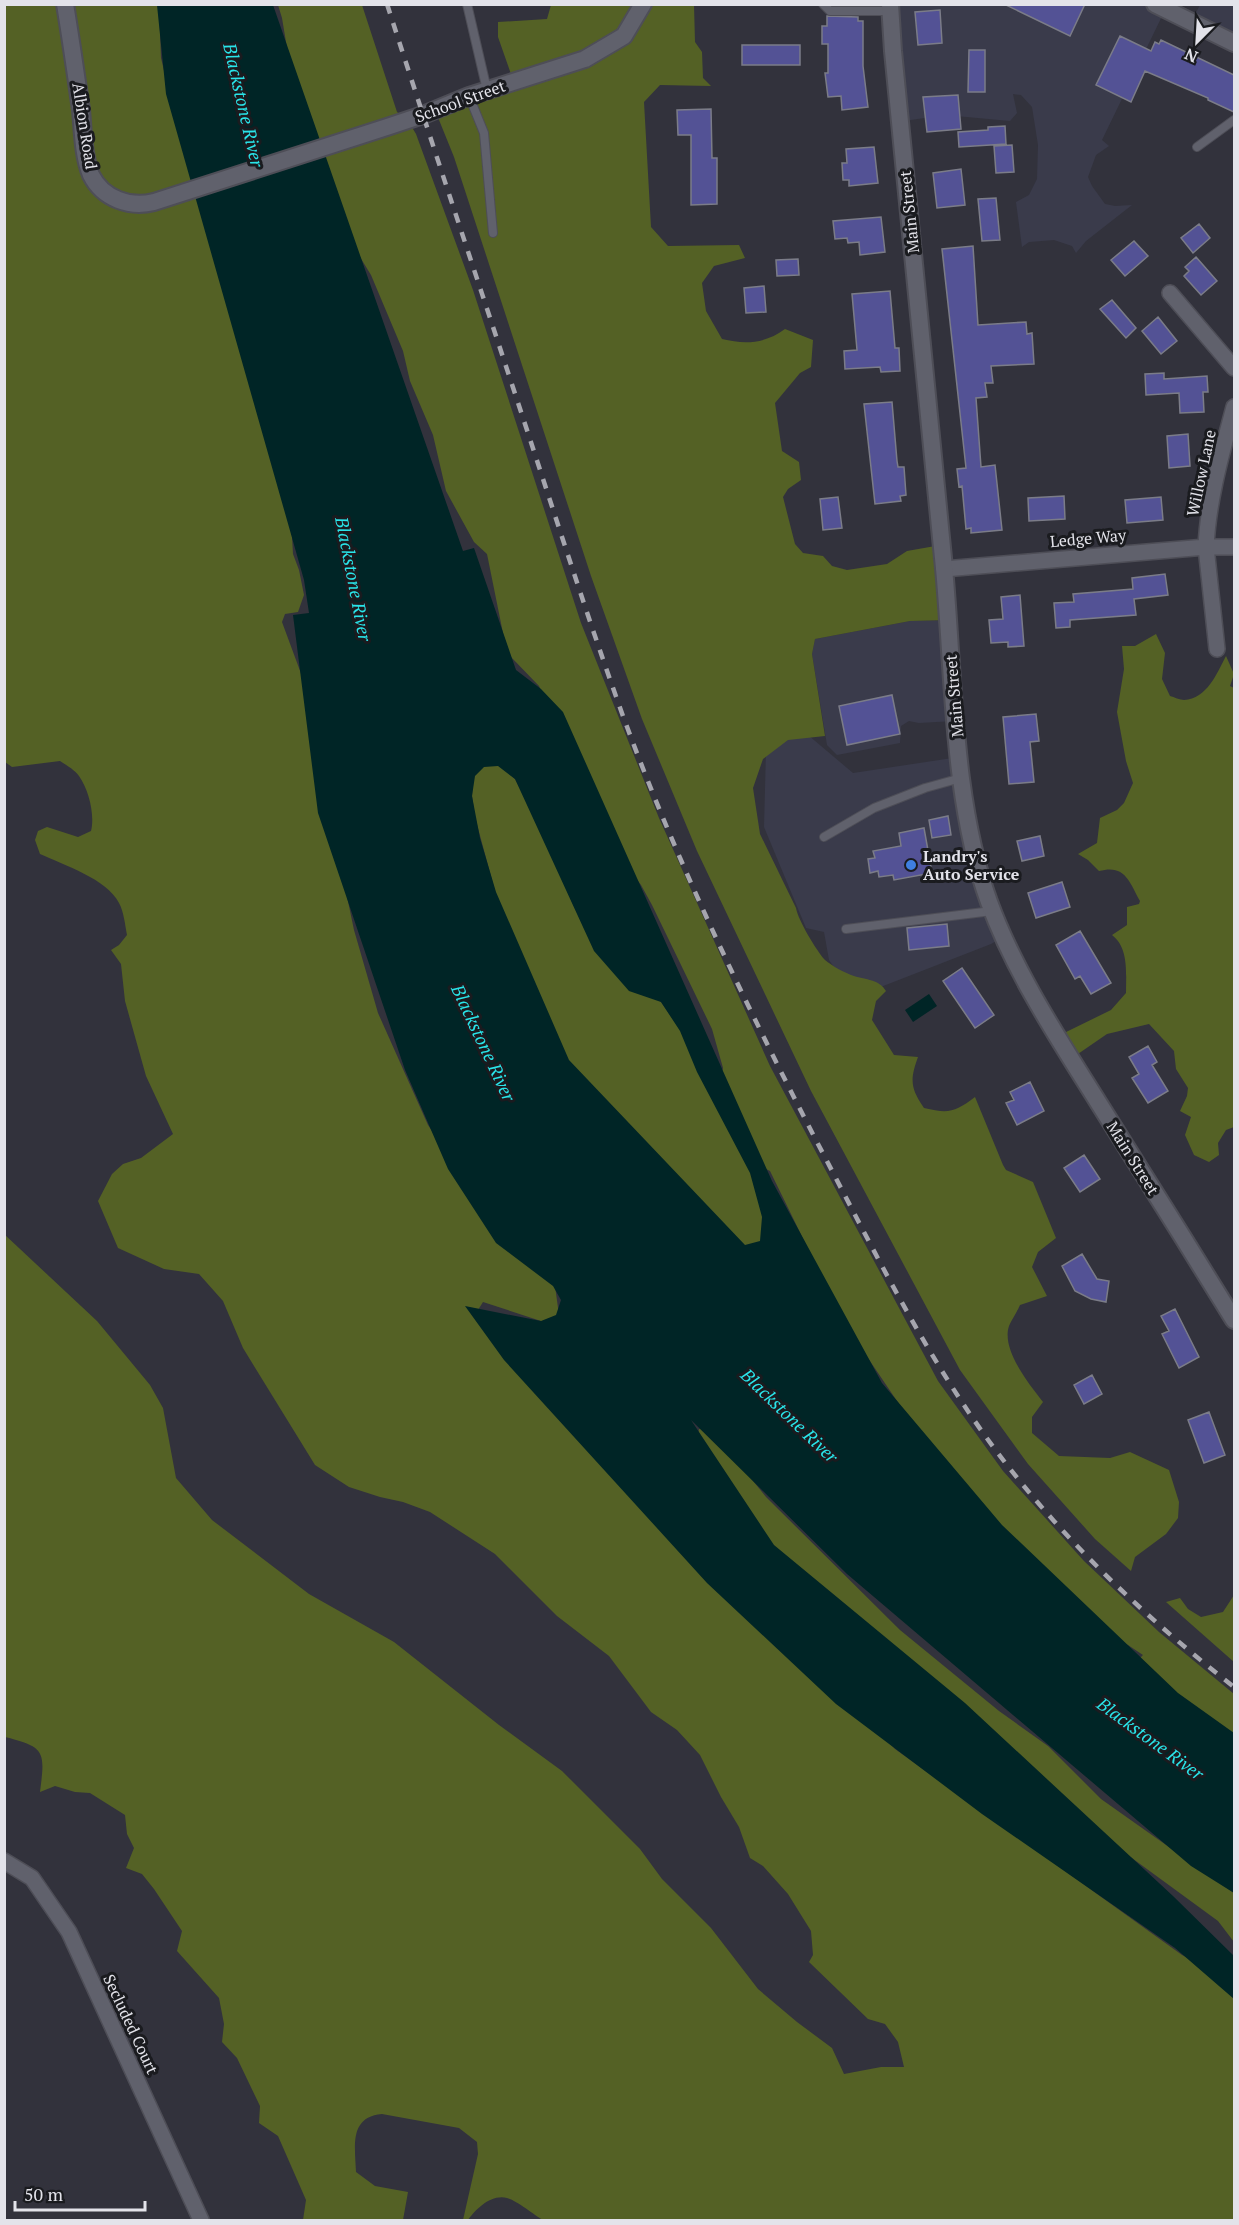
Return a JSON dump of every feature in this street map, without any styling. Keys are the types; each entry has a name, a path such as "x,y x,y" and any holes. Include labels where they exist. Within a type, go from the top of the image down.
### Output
{"street":[{"name":"Albion Road","path":"65,4 86,155 91,175 104,190 119,201 132,205 143,205 256,168"},
{"name":"School Street","path":"256,168 423,115 469,96 603,50 624,36 643,4"},
{"path":"1155,4 1234,43"},
{"name":"Main Street","path":"890,8 962,777 966,810 978,866 992,911 1017,966 1061,1042 1234,1320"},
{"path":"1170,293 1234,368"},
{"name":"Willow Lane","path":"1217,649 1206,547 1207,532 1222,454 1234,407"},
{"name":"Ledge Way","path":"944,569 1206,547 1234,547"},
{"name":"Secluded Court","path":"4,1861 32,1878 69,1932 201,2220"}],"lane":[{"path":"467,4 487,90"},
{"path":"823,4 830,10 890,8"},
{"path":"469,96 484,133 493,233"},
{"path":"1197,147 1234,120"},
{"path":"824,837 874,808 925,788 962,777"},
{"path":"846,929 992,911"}],"shaded area":[{"path":"1160,4 1166,8 1102,140 1109,146 1096,155 1088,177 1105,204 1132,205 1086,241 1076,253 1072,246 1054,240 1029,242 1022,247 1016,202 1029,195 1037,179 1038,145 1032,107 1021,95 1013,94 1017,113 1010,121 945,115 904,121 891,5"},
{"path":"1200,5 1234,5 1234,43 1191,22"},
{"path":"951,620 954,721 919,723 909,721 901,726 900,743 837,755 827,745 812,654 815,639 910,621"},
{"path":"795,724 853,773 959,757 1003,937 991,944 855,997 829,960 824,932 806,928 764,827 766,750"}],"green space":[{"path":"5,5 159,5 161,58 180,137 290,502 293,554 304,595 298,612 285,614 282,622 320,725 345,887 354,930 378,1013 428,1125 465,1181 555,1286 559,1315 544,1322 483,1302 478,1310 895,1749 1182,1955 1203,1966 1234,1957 1234,2220 543,2220 515,2202 501,2197 484,2203 468,2220 463,2220 478,2154 477,2142 459,2128 382,2114 371,2116 359,2127 355,2143 356,2172 375,2186 408,2192 403,2220 303,2220 306,2200 278,2136 259,2123 260,2106 237,2058 222,2042 224,2024 219,1998 177,1951 182,1931 154,1889 142,1874 126,1868 134,1848 127,1834 125,1815 90,1793 75,1792 55,1786 40,1792 42,1760 40,1753 28,1744 5,1737 4,1234 97,1321 150,1385 163,1408 176,1478 212,1520 309,1594 394,1642 499,1725 562,1771 640,1849 662,1879 711,1928 758,1989 832,2048 844,2074 881,2067 904,2067 898,2042 885,2024 868,2019 809,1962 813,1955 811,1931 788,1894 763,1866 750,1858 739,1827 700,1755 677,1730 651,1712 609,1656 557,1616 495,1554 430,1512 349,1487 315,1465 243,1348 223,1301 199,1274 164,1269 118,1248 98,1201 112,1174 123,1164 141,1158 173,1134 146,1076 125,1001 121,964 111,950 119,945 127,935 123,914 113,894 105,887 84,874 40,854 35,840 38,831 47,827 78,837 91,831 90,803 86,788 79,776 60,761 12,767 5,762"},
{"path":"278,5 362,5 397,112 407,119 416,134 473,290 581,623 659,818 770,1066 938,1381 1003,1471 1084,1561 1159,1632 1234,1694 1234,1741 1175,1700 1140,1658 1143,1655 1122,1643 943,1469 828,1299 813,1259 770,1171 756,1164 774,1270 744,1258 570,1069 503,921 475,817 472,796 474,763 488,754 515,779 557,858 571,900 589,938 661,1002 719,1085 723,1068 712,1029 652,905 627,866 539,686 511,657 505,643 487,554 474,542 446,491 433,435 410,381 403,351 371,275 352,244 291,72"},
{"path":"551,5 694,5 695,42 702,52 703,78 711,86 660,85 644,102 651,227 668,246 739,245 745,258 714,266 702,283 706,311 722,339 755,342 778,334 785,329 813,340 811,367 800,373 775,403 782,451 799,462 801,480 788,489 783,497 795,544 803,553 823,556 832,566 847,570 887,564 907,551 941,545 951,620 910,621 815,639 812,654 825,736 788,740 763,759 753,788 760,834 804,927 825,960 854,976 876,982 886,991 876,1001 872,1020 894,1055 918,1057 913,1083 916,1095 924,1108 940,1111 957,1109 975,1097 1006,1170 1033,1182 1056,1238 1038,1252 1032,1267 1047,1296 1020,1305 1009,1326 1008,1335 1009,1346 1018,1367 1043,1402 1032,1417 1032,1433 1059,1456 1110,1458 1130,1452 1169,1470 1179,1502 1178,1518 1166,1534 1135,1557 1131,1571 1095,1539 1028,1464 960,1370 811,1091 697,851 642,719 591,576 454,157 435,110 512,77 498,37 498,22 547,19"},
{"path":"1156,634 1165,653 1162,679 1170,696 1184,700 1199,695 1215,677 1226,656 1234,674 1230,686 1234,688 1234,1127 1226,1130 1218,1143 1219,1155 1209,1162 1194,1155 1185,1135 1191,1117 1180,1111 1188,1088 1176,1069 1174,1051 1149,1024 1107,1034 1075,1056 1062,1034 1111,1010 1126,993 1124,954 1112,935 1127,925 1127,907 1139,904 1140,901 1129,881 1120,872 1108,869 1099,871 1078,854 1097,843 1100,818 1117,810 1124,803 1133,783 1126,761 1117,712 1124,669 1122,646 1135,646"},
{"path":"699,1429 706,1429 721,1441 766,1497 900,1630 999,1711 1048,1746 1101,1799 1234,1893 1234,1942 1218,1921 1084,1823 784,1562 698,1436"},
{"path":"1234,1595 1234,1662 1166,1602 1180,1598 1188,1609 1201,1617 1223,1612"}],"water":[{"name":"Blackstone River","path":"157,5 273,5 463,551 474,548 516,670 541,689 563,712 772,1181 882,1383 1002,1525 1178,1693 1234,1733 1234,1893 1191,1866 847,1574 691,1420 774,1545 965,1703 1173,1896 1234,1956 1234,1999 1175,1948 982,1814 836,1704 707,1583 504,1360 465,1306 541,1321 556,1315 561,1300 553,1286 496,1243 448,1169 405,1070 318,813 293,615 309,613 304,580 166,94","holes":["498,766 515,779 594,951 629,991 661,1002 680,1031 697,1072 750,1173 762,1217 760,1241 745,1245 569,1060 496,892 480,838 472,796 475,776 484,767"]},
{"path":"929,994 937,1006 913,1022 905,1010"}],"building":[{"path":"1004,4 1085,4 1070,36"},
{"path":"940,10 942,43 918,45 915,12"},
{"path":"827,16 858,17 858,21 863,21 863,66 868,107 842,110 841,96 828,97 825,73 828,73 828,44 822,44 822,26 827,26"},
{"path":"1120,36 1151,51 1155,42 1159,44 1161,40 1234,75 1234,112 1208,98 1145,71 1131,102 1096,85"},
{"path":"742,45 800,45 800,65 742,65"},
{"path":"969,50 985,50 985,92 968,92"},
{"path":"958,95 961,129 927,132 923,97"},
{"path":"711,109 712,158 717,158 717,204 691,205 691,135 678,135 677,110"},
{"path":"1005,126 1006,144 959,147 958,132 988,130 988,127"},
{"path":"1012,145 1014,172 996,173 994,146"},
{"path":"874,147 878,183 849,186 849,180 843,180 842,163 847,163 846,149"},
{"path":"961,169 965,205 937,208 933,173"},
{"path":"996,198 1000,240 982,241 978,199"},
{"path":"881,217 885,252 860,255 859,242 848,243 847,238 835,239 833,221"},
{"path":"1199,224 1210,238 1193,253 1181,238"},
{"path":"1134,241 1148,256 1125,276 1111,260"},
{"path":"973,246 978,325 1026,322 1027,334 1032,333 1034,364 991,366 993,383 985,383 987,397 976,398 981,467 995,465 1002,530 971,533 971,528 966,529 962,486 959,487 957,469 966,468 942,249"},
{"path":"1196,257 1217,281 1201,295 1184,276 1189,271 1185,267"},
{"path":"798,259 799,275 777,276 776,260"},
{"path":"764,286 766,312 746,313 744,288"},
{"path":"890,291 895,348 899,348 900,371 881,372 880,367 845,369 844,351 857,350 852,294"},
{"path":"1112,300 1136,328 1126,338 1100,309"},
{"path":"1158,317 1177,341 1161,354 1142,331"},
{"path":"1164,373 1164,379 1207,376 1208,392 1203,392 1204,412 1180,413 1179,393 1146,395 1145,374"},
{"path":"892,402 897,461 898,467 904,467 906,495 900,496 901,501 875,504 864,404"},
{"path":"1188,434 1190,466 1169,468 1167,436"},
{"path":"1064,496 1065,519 1029,521 1028,498"},
{"path":"838,497 842,528 823,530 820,499"},
{"path":"1161,497 1163,520 1127,523 1125,500"},
{"path":"1165,574 1168,595 1134,599 1136,615 1070,620 1070,627 1056,628 1054,603 1074,602 1073,594 1133,589 1132,578"},
{"path":"1020,595 1024,646 1008,647 1008,642 991,643 989,620 1003,619 1001,597"},
{"path":"892,695 900,734 847,745 839,706"},
{"path":"1036,714 1039,741 1030,742 1034,782 1009,784 1003,717"},
{"path":"948,816 951,835 932,838 929,820"},
{"path":"924,828 932,873 894,880 893,875 879,877 878,871 870,873 868,859 875,858 873,851 901,846 899,833"},
{"path":"1040,836 1044,856 1022,861 1017,841"},
{"path":"1062,882 1070,907 1036,918 1028,893"},
{"path":"947,924 949,946 909,950 907,928"},
{"path":"1080,931 1111,983 1091,994 1080,976 1075,979 1056,945"},
{"path":"962,968 994,1015 975,1028 943,981"},
{"path":"1148,1046 1157,1062 1152,1065 1168,1091 1148,1103 1132,1078 1139,1074 1129,1057"},
{"path":"1030,1082 1044,1111 1017,1125 1006,1103 1014,1100 1010,1092"},
{"path":"1084,1155 1100,1179 1080,1192 1064,1168"},
{"path":"1082,1254 1097,1279 1109,1281 1106,1302 1091,1299 1075,1291 1062,1266"},
{"path":"1175,1309 1199,1357 1179,1368 1162,1334 1169,1331 1161,1316"},
{"path":"1092,1375 1102,1394 1084,1404 1074,1385"},
{"path":"1209,1412 1225,1455 1204,1463 1188,1420"}],"railway":[{"path":"387,4 623,716 689,879 791,1092 911,1319 952,1387 1002,1458 1062,1529 1127,1596 1234,1687"}],"place":[{"name":"Landry's Auto Service","path":"911,865"}]}
